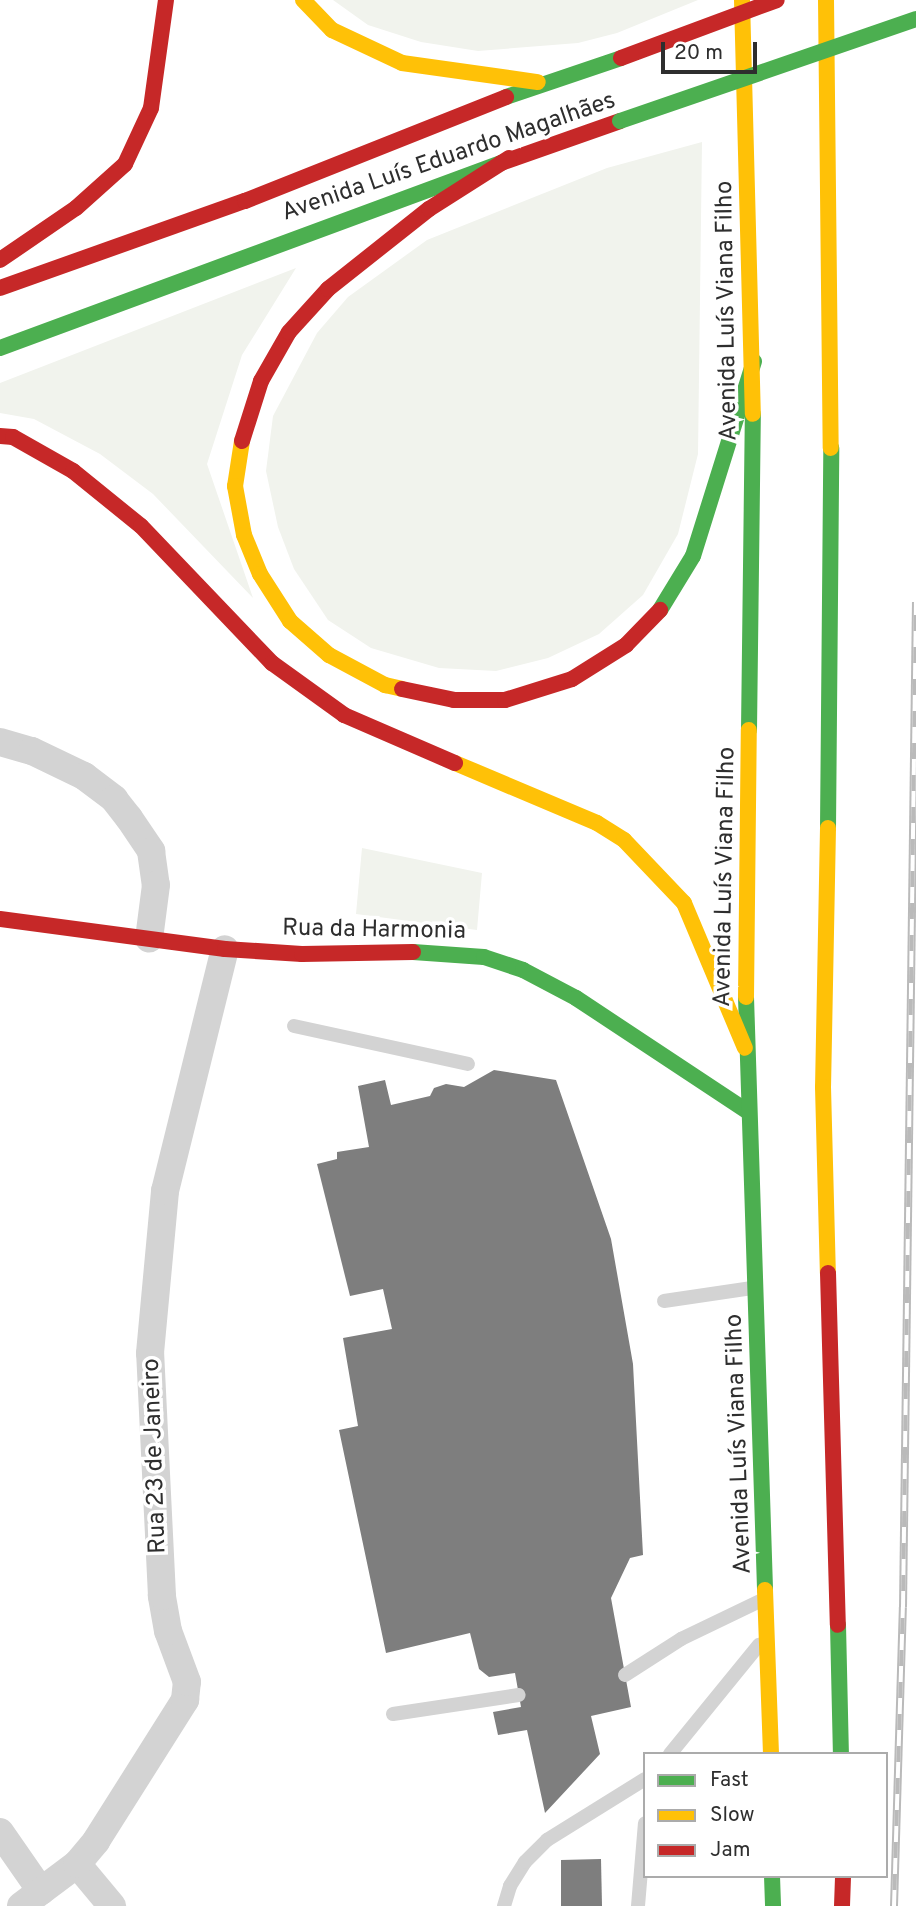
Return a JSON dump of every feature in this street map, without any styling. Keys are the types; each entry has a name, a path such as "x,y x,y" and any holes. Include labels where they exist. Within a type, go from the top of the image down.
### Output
{"main road":[{"path":"0,260 76,208 125,164 151,108 166,0"},
{"path":"303,0 332,30 402,63 543,82"},
{"name":"Avenida Luís Viana Filho","path":"742,0 754,360 745,1048 757,1288 771,1752"},
{"name":"Avenida Luís Eduardo Magalhães","path":"0,288 245,201 543,82 621,58 777,0"},
{"path":"826,0 831,580 823,1087 841,1752"},
{"name":"Avenida Luís Eduardo Magalhães","path":"0,348 509,158 916,19"},
{"path":"509,158 429,209 328,289 289,332 261,381 243,433 235,486 244,535 260,574 290,621 320,646 384,684 454,700 505,700 572,679 626,645 663,607 693,556 754,360"},
{"path":"0,436 13,437 73,471 141,526 272,663 344,715 597,823 624,840 684,903 745,1048"},
{"name":"Rua da Harmonia","path":"0,919 225,948 302,954 445,951 484,957 523,970 576,998 748,1112"},
{"path":"772,1878 773,1906"},
{"path":"842,1906 843,1878"}],"street":[{"path":"0,742 74,771 114,799 130,818 150,851 156,885 149,939"},
{"name":"Rua 23 de Janeiro","path":"31,1899 77,1864 185,1700 187,1682 169,1631 162,1596 150,1353 165,1191 225,948"},
{"path":"0,1832 31,1899"},
{"path":"77,1864 112,1906"}],"lane":[{"path":"294,1026 468,1064"},
{"path":"664,1301 757,1288"},
{"path":"625,1675 681,1639 768,1597"},
{"path":"672,1752 769,1633"},
{"path":"393,1714 519,1695"},
{"path":"504,1906 510,1886 525,1862 547,1840 643,1780"},
{"path":"638,1906 643,1847"}],"shaded area":[{"path":"333,0 698,0 617,33 578,43 478,51 421,42 368,25"},
{"path":"702,142 698,454 678,534 643,595 599,634 548,658 496,671 439,668 371,648 328,620 294,569 278,527 266,471 273,416 317,333 348,297 427,240 607,168"},
{"path":"296,268 242,355 207,464 253,598 153,494 100,454 34,419 0,413 0,383"},
{"path":"362,848 482,873 477,930 356,914"}],"building":[{"path":"494,1070 556,1080 611,1239 633,1364 643,1555 630,1558 611,1598 631,1707 591,1716 600,1754 545,1813 527,1730 498,1735 493,1712 521,1707 515,1673 489,1677 479,1669 470,1633 386,1653 339,1430 358,1426 343,1338 392,1329 383,1289 350,1296 317,1164 337,1159 337,1152 369,1147 358,1086 385,1080 391,1105 430,1096 434,1088 446,1084 464,1087"},
{"path":"601,1859 602,1906 561,1906 561,1860"}],"railway":[{"path":"894,1906 903,1607 916,602"}],"traffic: fast":[{"path":"620,121 916,19"},
{"path":"506,97 621,58"},
{"path":"0,348 501,163"},
{"path":"660,610 693,556 754,361"},
{"path":"749,730 753,414"},
{"path":"828,828 831,448"},
{"path":"413,952 484,957 523,970 576,998 748,1112"},
{"path":"746,997 765,1590"},
{"path":"838,1625 841,1752"},
{"path":"772,1878 773,1906"}],"traffic: slow":[{"path":"303,0 332,30 402,63 538,82"},
{"path":"742,0 753,414"},
{"path":"826,0 831,448"},
{"path":"242,441 235,486 244,535 260,574 290,621 329,655 385,685 402,689"},
{"path":"746,997 749,730"},
{"path":"455,763 597,823 624,840 684,903 745,1048"},
{"path":"828,828 823,1087 828,1273"},
{"path":"765,1590 771,1752"}],"traffic: jam":[{"path":"0,260 76,208 125,164 151,108 166,0"},
{"path":"621,58 777,0"},
{"path":"0,288 245,201 506,97"},
{"path":"501,163 620,121"},
{"path":"242,441 261,381 289,332 328,289 429,209 509,158"},
{"path":"0,436 13,437 73,471 141,526 272,663 344,715 455,763"},
{"path":"402,689 454,700 505,700 572,679 626,645 660,610"},
{"path":"0,919 225,949 302,954 413,952"},
{"path":"828,1273 838,1625"},
{"path":"842,1906 843,1878"}]}
